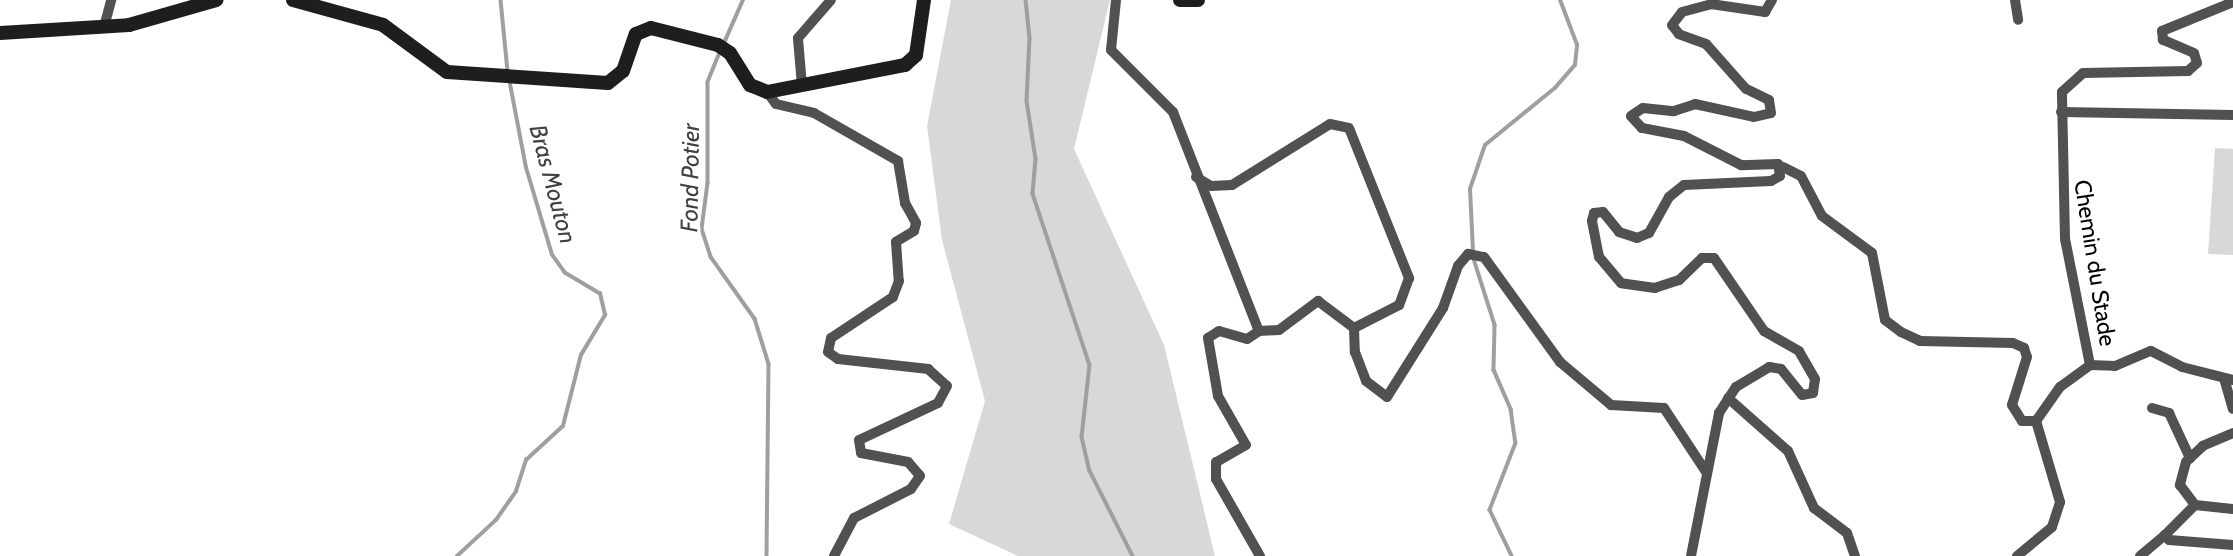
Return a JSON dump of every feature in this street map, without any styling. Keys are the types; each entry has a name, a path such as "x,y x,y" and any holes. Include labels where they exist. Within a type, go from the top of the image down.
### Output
{"main road":[{"path":"0,33 104,27 167,17 216,0"},
{"path":"293,0 383,25 447,72 582,86 614,80 636,33 645,28 724,49 750,85 767,92 905,65 916,55 924,0"},
{"path":"1180,0 1198,0"}],"street":[{"path":"104,27 111,0"},
{"path":"802,86 798,38 831,0"},
{"path":"1116,0 1111,50 1165,99 1259,331"},
{"path":"1772,0 1765,12 1711,4 1682,12 1672,26 1679,34 1706,44 1746,89 1769,100 1771,113 1754,117 1695,104 1674,111 1643,107 1631,116 1642,128 1684,136 1731,161 1783,167 1801,176 1822,216 1872,253 1885,320 1920,341 2013,343 2024,348 2027,357 2012,405 2022,421 2036,421"},
{"path":"2015,0 2018,20"},
{"name":"Chemin du Stade","path":"2229,379 2182,367 2151,351 2115,366 2090,365 2065,239 2061,112 2065,85 2083,73 2194,68 2194,53 2163,40 2162,31 2233,2"},
{"path":"767,92 776,104 814,113 898,160 902,193 916,223 914,231 896,242 899,281 893,297 831,338 828,352 838,359 928,369 947,386 938,403 859,440 861,453 908,462 920,476 911,489 854,518 834,556"},
{"path":"2061,112 2233,115"},
{"path":"1196,177 1211,186 1232,185 1330,124 1349,128 1409,278 1399,305 1354,328"},
{"path":"1691,556 1706,472 1728,398 1743,379 1769,367 1781,369 1802,396 1813,393 1815,379 1799,351 1764,331 1714,258 1702,258 1679,280 1655,288 1621,283 1599,257 1592,221 1594,213 1603,212 1619,232 1637,237 1649,233 1669,197 1684,185 1771,181 1783,167"},
{"path":"1354,328 1355,352 1366,381 1387,397 1426,340 1458,266 1468,254 1484,257 1560,362 1611,405 1664,408 1706,472"},
{"path":"1260,556 1216,478 1216,461 1246,445 1218,396 1208,338 1219,331 1247,339 1259,331 1279,331 1318,301 1354,328"},
{"path":"2036,421 2060,387 2090,365"},
{"path":"2229,379 2233,409"},
{"path":"1728,398 1788,451 1814,508 1847,533 1855,556"},
{"path":"2152,408 2168,413 2190,458"},
{"path":"2017,556 2052,527 2060,502 2036,421"},
{"path":"2233,433 2190,458 2180,485 2195,505 2233,509"},
{"path":"2140,556 2195,505"},
{"path":"2165,535 2174,543 2233,545"}],"shaded area":[{"path":"951,0 1110,0 1074,149 1164,345 1215,556 1018,556 949,524 985,401 942,240 927,126"},
{"path":"2215,148 2233,149 2233,255 2208,254"}],"waterway":[{"name":"Bras Mouton","path":"501,0 508,71"},
{"name":"Fond Potier","path":"724,43 743,0"},
{"path":"1026,0 1030,38 1027,101 1036,159 1033,194 1090,365 1082,437 1090,471 1133,556"},
{"path":"1473,251 1470,189 1485,145 1555,88 1575,65 1577,45 1560,0"},
{"name":"Fond Potier","path":"721,50 708,83 708,183 702,229 711,257 755,319 769,364 767,556"},
{"name":"Bras Mouton","path":"457,556 496,520 516,491 526,460 563,426 581,355 605,315 600,294 565,273 552,255 526,168 509,79"},
{"path":"1474,259 1495,325 1494,370 1511,409 1516,443 1490,510 1512,556"}]}
